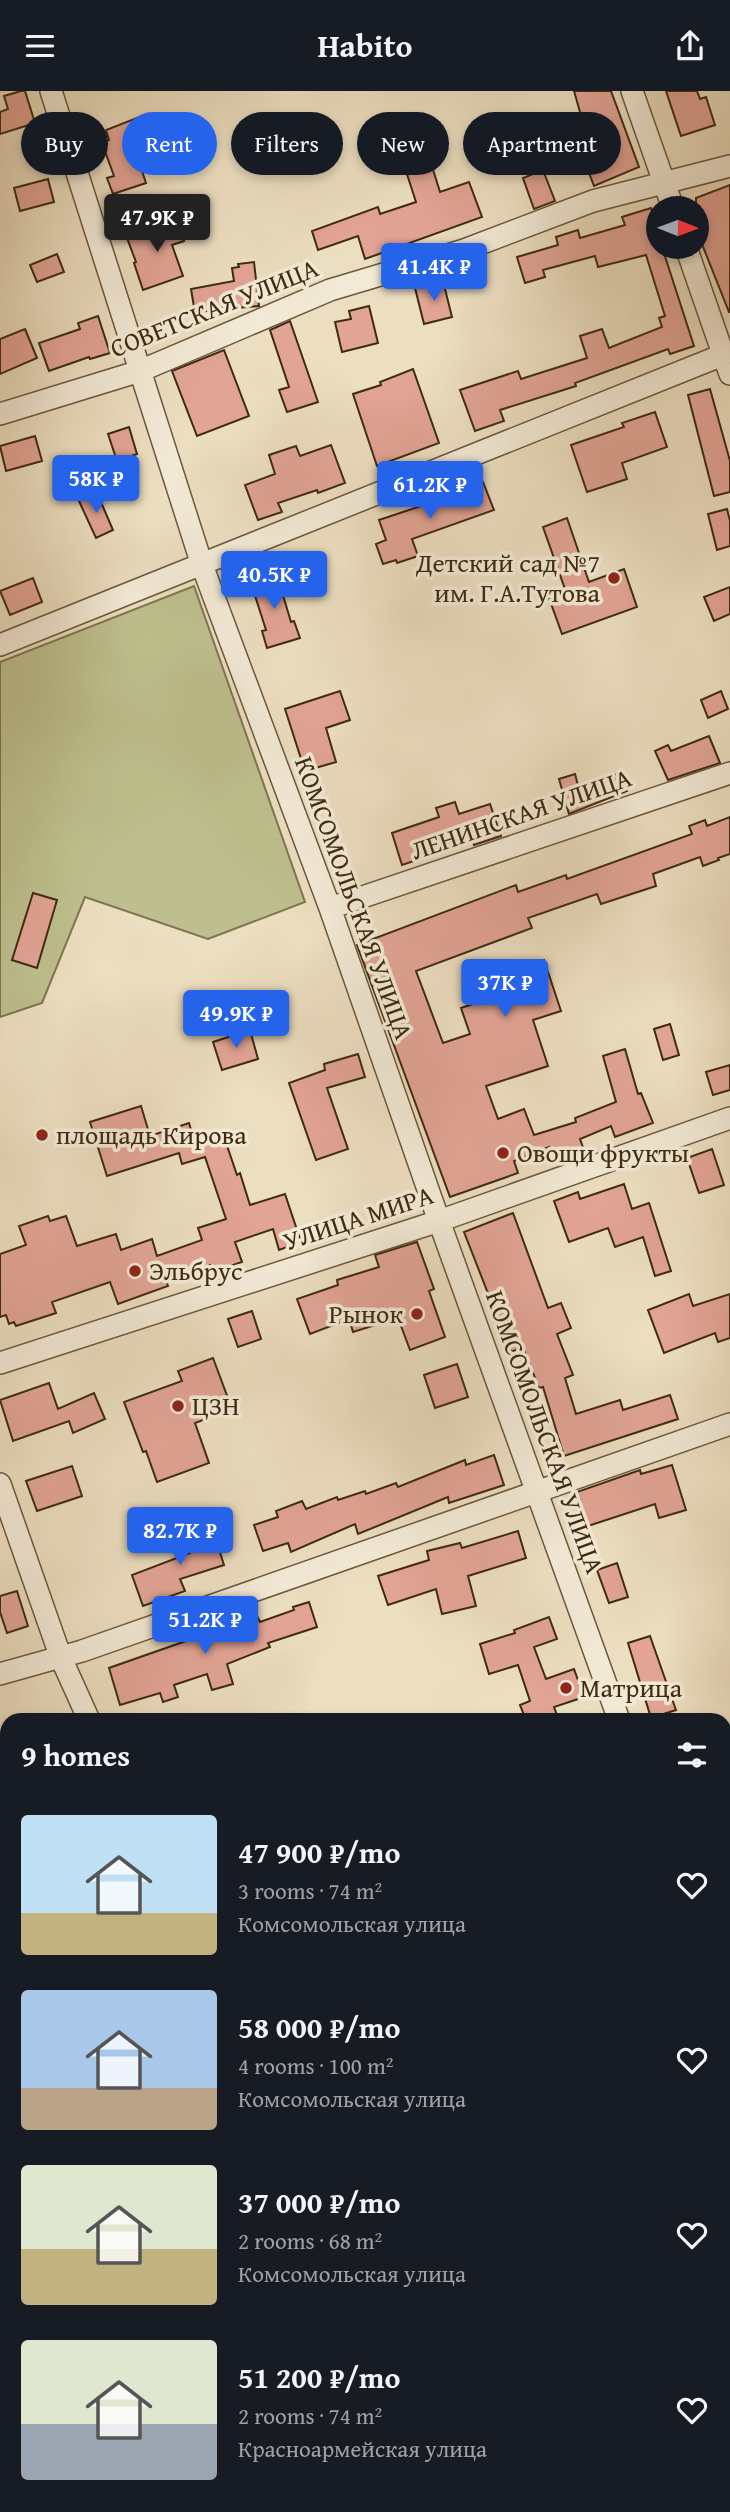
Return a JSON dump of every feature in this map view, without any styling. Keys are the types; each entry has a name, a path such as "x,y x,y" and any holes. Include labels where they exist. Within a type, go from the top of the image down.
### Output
{"street":[{"name":"КОМСОМОЛЬСКАЯ УЛИЦА","path":"51,91 202,565 330,908 439,1221 616,1713"},
{"path":"632,91 669,196"},
{"name":"СОВЕТСКАЯ УЛИЦА","path":"0,414 140,371 330,290 464,250 593,201 730,166"},
{"path":"0,645 728,361 690,259"},
{"name":"ЛЕНИНСКАЯ УЛИЦА","path":"330,908 730,773"},
{"name":"УЛИЦА МИРА","path":"0,1363 439,1221 730,1118"},
{"path":"0,1674 61,1658 730,1424"},
{"path":"0,1484 61,1658 86,1713"}],"green space":[{"path":"194,586 305,902 208,939 85,897 42,1003 0,1017 0,662"}],"building":[{"path":"25,91 32,112 21,112 21,127 0,134 0,112 8,109 4,96"},
{"path":"574,91 611,91 619,112 580,112"},
{"path":"666,91 697,91 700,99 706,97 715,125 681,136"},
{"path":"621,118 639,167 621,175"},
{"path":"122,124 122,175 143,175 146,183 113,194 107,178 114,176 108,160 108,129"},
{"path":"407,175 435,175 440,192 469,182 482,217 365,259 358,236 318,250 312,231 378,207 380,214 416,202"},
{"path":"545,175 555,201 534,209 523,178"},
{"path":"590,175 620,175 594,186"},
{"path":"48,179 54,202 20,211 14,188"},
{"path":"730,185 730,312 708,259 709,196 701,196"},
{"path":"646,210 646,255 598,267 595,256 543,270 545,277 525,283 517,257 558,245 556,237 578,230 580,238 625,225 622,217"},
{"path":"176,217 184,241 172,245 183,276 143,290 127,238"},
{"path":"57,254 64,272 37,282 30,265"},
{"path":"647,259 666,259 694,346 670,354 668,349 575,383 576,386 500,410 504,421 475,431 460,390 518,371 521,379 587,358 580,336 602,329 609,348 662,327 659,318 665,316"},
{"path":"254,262 259,306 237,308 237,305 195,313 191,289 234,281 232,268 239,267 238,264"},
{"path":"443,281 452,317 424,324 415,288"},
{"path":"369,306 378,343 342,352 335,322 351,319 349,311"},
{"path":"98,316 110,353 90,359 89,357 49,371 39,343 80,329 78,323"},
{"path":"290,321 318,402 287,412 279,390 289,387 270,330"},
{"path":"25,329 37,358 0,374 0,339"},
{"path":"224,350 249,416 197,436 172,371"},
{"path":"413,369 439,443 377,466 353,394 381,385 380,382"},
{"path":"710,389 730,461 730,492 714,496 688,395"},
{"path":"655,412 667,447 622,463 627,479 587,492 571,445 624,427 622,423"},
{"path":"129,427 137,454 117,461 108,434"},
{"path":"35,436 42,461 6,471 0,446"},
{"path":"331,445 345,483 278,503 282,512 258,520 245,485 275,474 269,455 296,446 300,456"},
{"path":"483,482 494,510 412,539 418,556 397,563 396,560 383,564 376,544 386,540 379,520 424,505 423,501 442,494 443,497"},
{"path":"97,493 113,530 96,538 79,501"},
{"path":"727,509 730,546 717,550 708,514"},
{"name":"Детский сад №7 им. Г.А.Тутова","path":"567,518 589,582 624,569 637,607 562,634 549,598 566,592 543,527"},
{"path":"276,572 291,622 294,621 300,638 267,648 262,631 266,630 250,580"},
{"path":"33,578 42,602 10,615 0,591"},
{"path":"730,587 730,614 714,621 704,597"},
{"path":"340,691 350,720 326,728 336,762 305,771 285,709"},
{"path":"721,691 728,709 708,718 701,700"},
{"path":"709,736 720,763 668,780 655,751 668,745 671,751"},
{"path":"620,773 627,791 569,814 559,779 575,774 579,789"},
{"path":"455,802 459,814 490,804 501,836 474,845 473,841 402,865 392,833 439,817 436,808"},
{"path":"730,817 730,854 718,858 719,860 703,866 700,857 653,874 656,886 601,904 597,894 528,918 532,928 416,971 443,1043 470,1034 461,1008 525,987 519,968 544,960 561,1011 533,1020 548,1066 486,1086 498,1119 524,1109 534,1135 576,1122 575,1118 616,1102 603,1056 625,1049 638,1094 641,1093 653,1123 615,1137 611,1126 580,1139 584,1150 553,1160 549,1147 514,1161 518,1173 450,1197 357,945 516,885 518,892 566,875 567,879 692,834 689,826 705,820 707,826"},
{"path":"33,893 57,900 37,968 12,960"},
{"path":"670,1024 679,1055 663,1060 654,1029"},
{"path":"250,1030 258,1059 222,1070 213,1042"},
{"path":"358,1054 365,1077 327,1088 348,1149 316,1160 289,1083 325,1070 324,1064"},
{"path":"730,1065 730,1090 713,1095 706,1072"},
{"path":"141,1106 150,1136 189,1123 194,1140 222,1131 250,1205 285,1194 301,1242 279,1250 273,1229 235,1242 242,1262 213,1272 210,1265 166,1281 168,1286 118,1304 110,1282 52,1302 56,1313 16,1326 14,1322 9,1324 6,1315 0,1317 0,1254 26,1245 19,1226 48,1216 50,1221 66,1216 77,1246 116,1234 121,1250 152,1239 157,1256 202,1240 198,1228 226,1219 205,1157 182,1164 179,1153 107,1176 90,1122"},
{"path":"712,1149 724,1185 699,1193 687,1158"},
{"path":"624,1184 632,1209 649,1203 671,1271 655,1276 643,1237 615,1247 608,1228 569,1242 554,1201 578,1192 580,1199"},
{"path":"513,1213 548,1308 561,1303 571,1328 557,1334 573,1375 565,1378 576,1414 620,1400 623,1410 670,1395 678,1419 564,1456 543,1387 539,1388 523,1347 511,1352 464,1232"},
{"path":"417,1242 434,1289 429,1291 445,1337 410,1350 398,1318 353,1332 349,1319 310,1334 297,1299 338,1285 337,1280 379,1267 375,1255"},
{"path":"689,1294 693,1306 730,1294 730,1338 718,1342 715,1333 664,1353 648,1310"},
{"path":"252,1311 261,1339 238,1347 228,1319"},
{"name":"ЦЗН","path":"213,1358 232,1409 195,1423 209,1463 157,1482 124,1402 182,1381 178,1371"},
{"path":"457,1364 468,1397 435,1408 424,1375"},
{"path":"49,1383 58,1409 94,1393 105,1419 73,1433 69,1421 13,1441 0,1400"},
{"path":"494,1455 504,1485 449,1503 448,1497 358,1534 355,1524 291,1552 288,1543 263,1551 254,1525 278,1517 276,1511 302,1501 306,1509 337,1497 338,1500 365,1491 366,1494 396,1483 398,1487 465,1460 466,1465"},
{"path":"672,1465 686,1510 659,1518 655,1504 588,1526 577,1492 640,1470 641,1474"},
{"path":"72,1466 82,1496 37,1511 26,1481"},
{"path":"211,1524 224,1565 180,1579 185,1591 143,1606 132,1575 190,1553 184,1533"},
{"path":"518,1531 526,1558 468,1576 476,1606 442,1614 436,1589 388,1605 378,1576 429,1560 427,1551 460,1543 462,1548"},
{"path":"617,1563 628,1597 609,1603 597,1570"},
{"path":"17,1591 28,1626 7,1633 0,1612 0,1596"},
{"path":"309,1602 317,1627 268,1643 270,1647 227,1664 233,1684 212,1690 207,1674 174,1685 178,1697 163,1702 160,1693 120,1705 109,1668 257,1616 260,1622"},
{"path":"549,1617 557,1639 534,1647 546,1679 574,1669 584,1697 554,1707 556,1713 523,1713 520,1705 530,1701 518,1665 489,1674 480,1644 515,1633 514,1630"},
{"path":"650,1636 676,1710 649,1713 628,1643"}],"place":[{"name":"Детский сад №7 им. Г.А.Тутова","path":"614,578"},
{"name":"площадь Кирова","path":"42,1135"},
{"name":"Овощи фрукты","path":"503,1153"},
{"name":"Эльбрус","path":"135,1271"},
{"name":"Рынок","path":"417,1314"},
{"name":"ЦЗН","path":"178,1406"},
{"name":"Матрица","path":"566,1688"}]}
